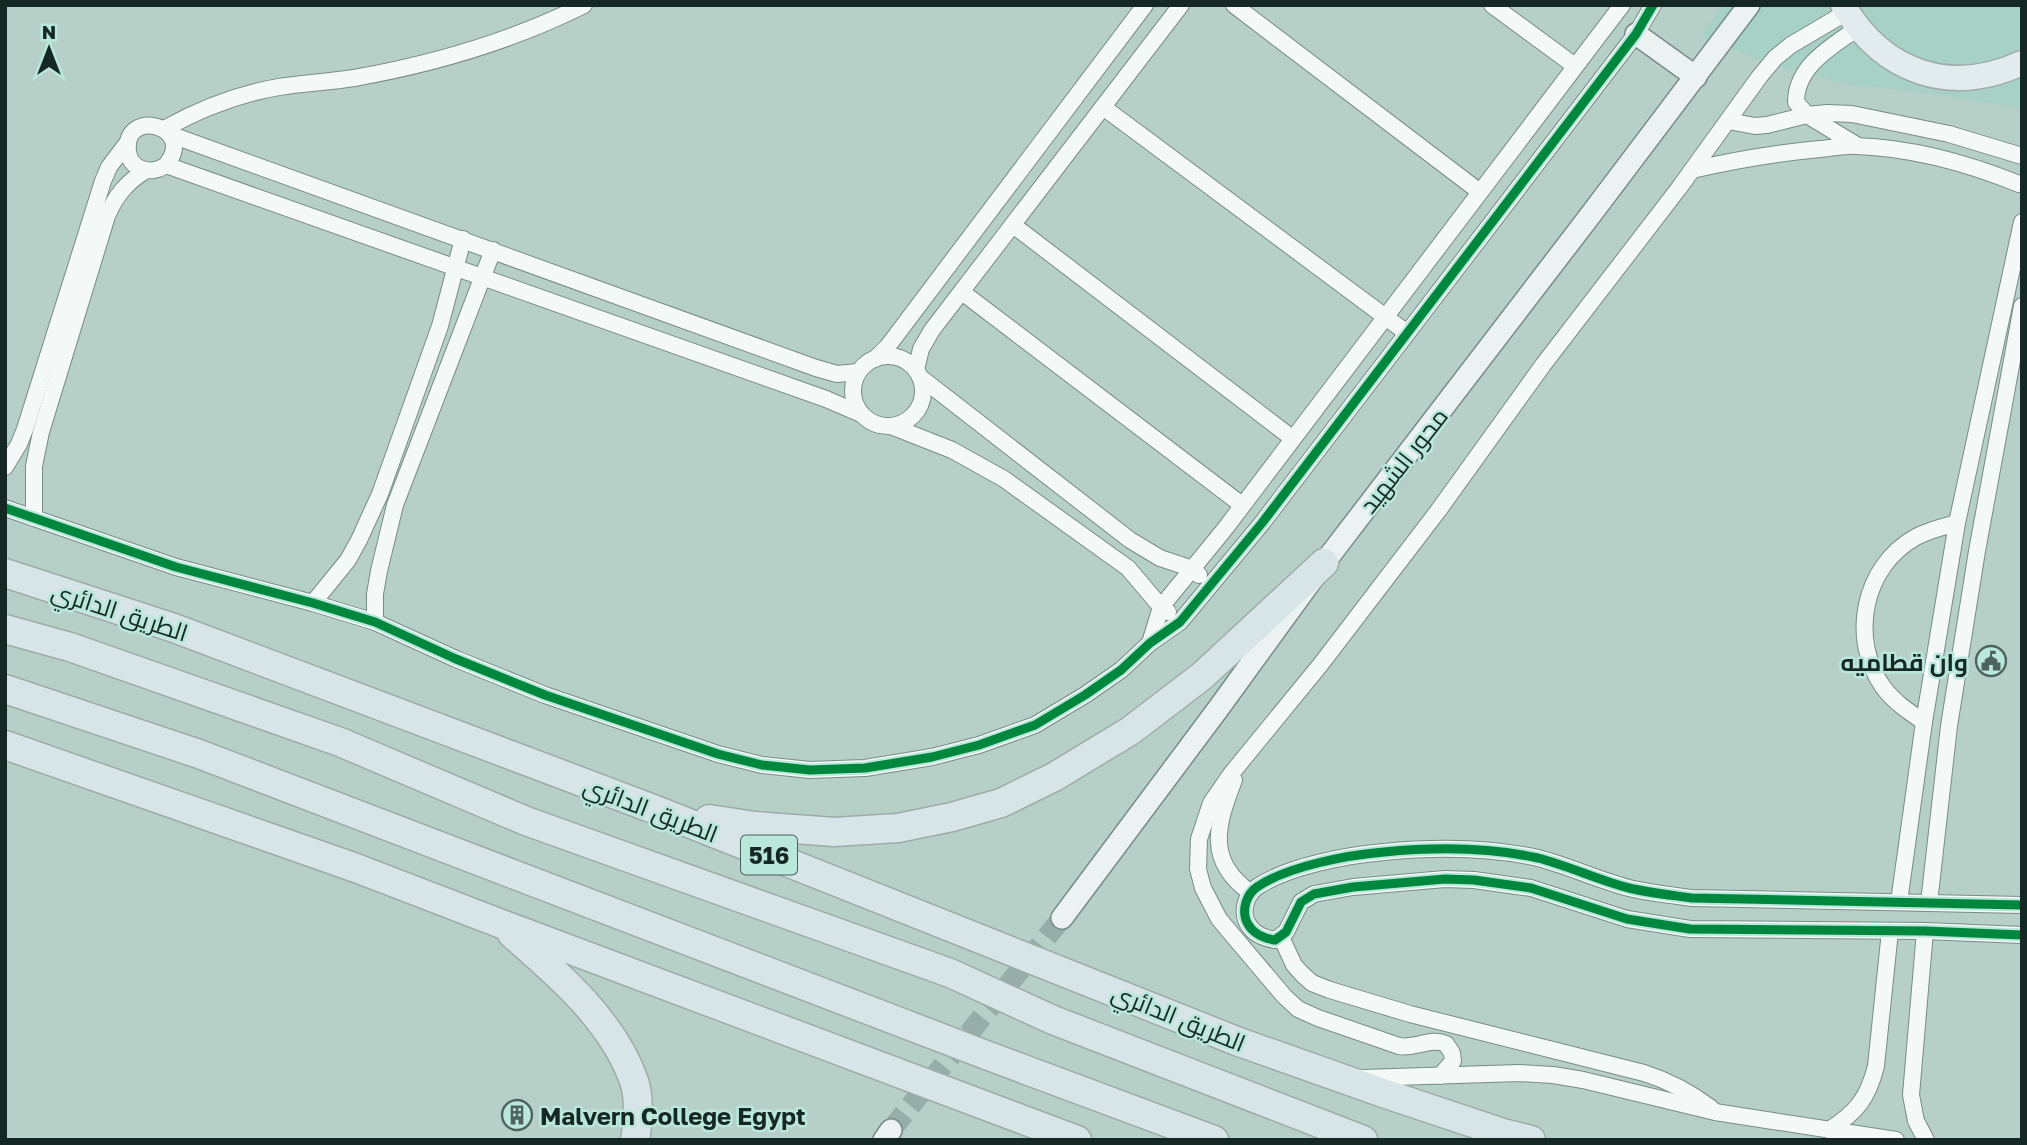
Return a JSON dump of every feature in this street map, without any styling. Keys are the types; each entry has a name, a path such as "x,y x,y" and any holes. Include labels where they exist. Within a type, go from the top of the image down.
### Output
{"highway":[{"path":"656,810 755,826 834,832 898,828 1002,803 1054,777 1130,731 1202,676 1324,563"},
{"name":"الطريق الدائري","path":"5,573 174,628 656,810 1239,1042 1342,1079 1531,1140"},
{"name":"الطريق الدائري","path":"5,629 70,648 340,742 526,821 950,973 1053,1020 1363,1140"},
{"path":"5,689 199,754 1214,1140"},
{"path":"5,745 356,867 1040,1131 1077,1140"},
{"path":"499,923 556,973 601,1023 621,1052 635,1083 638,1106 635,1140"}],"main road":[{"path":"1850,15 1875,47 1913,70 1934,76 1978,78 2000,73 2022,63"}],"street":[{"path":"166,131 197,112 231,98 279,87 353,78 426,62 497,41 584,5"},
{"path":"875,359 1145,5"},
{"path":"166,165 825,399 861,414 870,421 891,426 902,424 918,409 923,388 918,373 926,339 1181,5"},
{"path":"1234,5 1480,192"},
{"path":"1492,5 1575,66"},
{"path":"1150,643 1161,607 1193,569 1622,5"},
{"path":"5,508 176,567 375,622 545,695 718,754 762,765 810,770 865,768 932,757 979,745 1035,725 1085,695 1121,670 1150,643 1180,622 1270,512 1636,34 1653,5"},
{"name":"محور الشهيد","path":"1062,918 1219,709 1324,563 1749,5"},
{"path":"1850,15 1801,80 1796,102 1807,115 1858,146"},
{"path":"1440,1076 1451,1065 1454,1057 1446,1044 1433,1041 1411,1047 1399,1046 1318,1018 1298,1009 1269,979 1219,919 1203,888 1198,869 1199,839 1204,821 1220,788 1321,664 1438,511 1543,365 1775,58 1791,45 1850,15"},
{"path":"1636,34 1696,77"},
{"path":"1104,107 1406,333"},
{"path":"1728,121 1755,126 1807,115 1852,114 1949,134 2022,156"},
{"path":"5,467 25,429 100,188 109,167 136,130 142,126 157,126 826,372 858,372"},
{"path":"34,519 34,466 41,432 107,216 113,202 132,179 145,171 160,169 166,165 174,147 166,131"},
{"path":"128,142 129,157 145,171"},
{"path":"1692,170 1790,151 1858,146 1916,152 1955,160 2020,186 2018,172 2022,163"},
{"path":"1899,902 1924,722 1957,523 2022,222"},
{"path":"1013,225 1292,438"},
{"path":"313,603 348,560 380,494 440,326 463,239"},
{"path":"375,622 375,594 395,505 493,250"},
{"path":"962,292 1242,505"},
{"path":"1929,903 1949,726 1976,551 2022,306"},
{"path":"861,414 855,405 853,394 858,372 866,364 886,356 908,362 918,373 1130,540 1160,558 1193,569 1212,585"},
{"path":"1984,392 2006,396"},
{"path":"891,426 952,450 1004,479 1128,568 1161,607 1180,622"},
{"path":"1924,722 1893,699 1884,688 1870,664 1863,623 1875,580 1896,552 1914,538 1933,529 1957,523"},
{"path":"1243,761 1223,810 1218,837 1219,850 1230,875 1251,893"},
{"path":"2022,905 1692,898 1619,885 1538,859 1507,853 1445,849 1382,852 1326,861 1279,876 1256,887 1245,906 1250,927 1261,936 1275,940 1286,932 1301,902 1314,894 1353,887 1445,879 1474,880 1531,888 1626,919 1678,927 1925,931 2022,936"},
{"path":"1829,1130 1846,1119 1861,1104 1871,1086 1876,1066 1891,931"},
{"path":"1925,931 1911,1095 1916,1121 1926,1140"},
{"path":"1281,937 1294,965 1312,983 1410,1014 1644,1073 1670,1082 1694,1095 1715,1112"},
{"path":"1269,979 1294,965"},
{"path":"1342,1079 1519,1073 1553,1075 1715,1112 1896,1140"}],"shaded area":[{"path":"1723,5 2022,5 2022,108 1846,84 1767,63 1701,36"}],"tunnel":[{"path":"891,1130 1062,918"}],"cycle path":[{"path":"5,508 176,567 375,622 545,695 718,754 762,765 810,770 865,768 932,757 979,745 1035,725 1085,695 1121,670 1150,643 1180,622 1262,523 1636,34 1653,5"},
{"path":"2022,905 1692,898 1629,888 1538,858 1481,850 1442,849 1369,854 1301,867 1257,887 1248,897 1245,906 1246,920 1254,932 1275,940 1286,932 1301,902 1314,894 1353,887 1445,879 1474,880 1531,888 1627,919 1690,929 1925,931 2022,935"}],"place":[{"name":"وان قطاميه","path":"1991,661"},
{"name":"Malvern College Egypt","path":"517,1115"}]}
